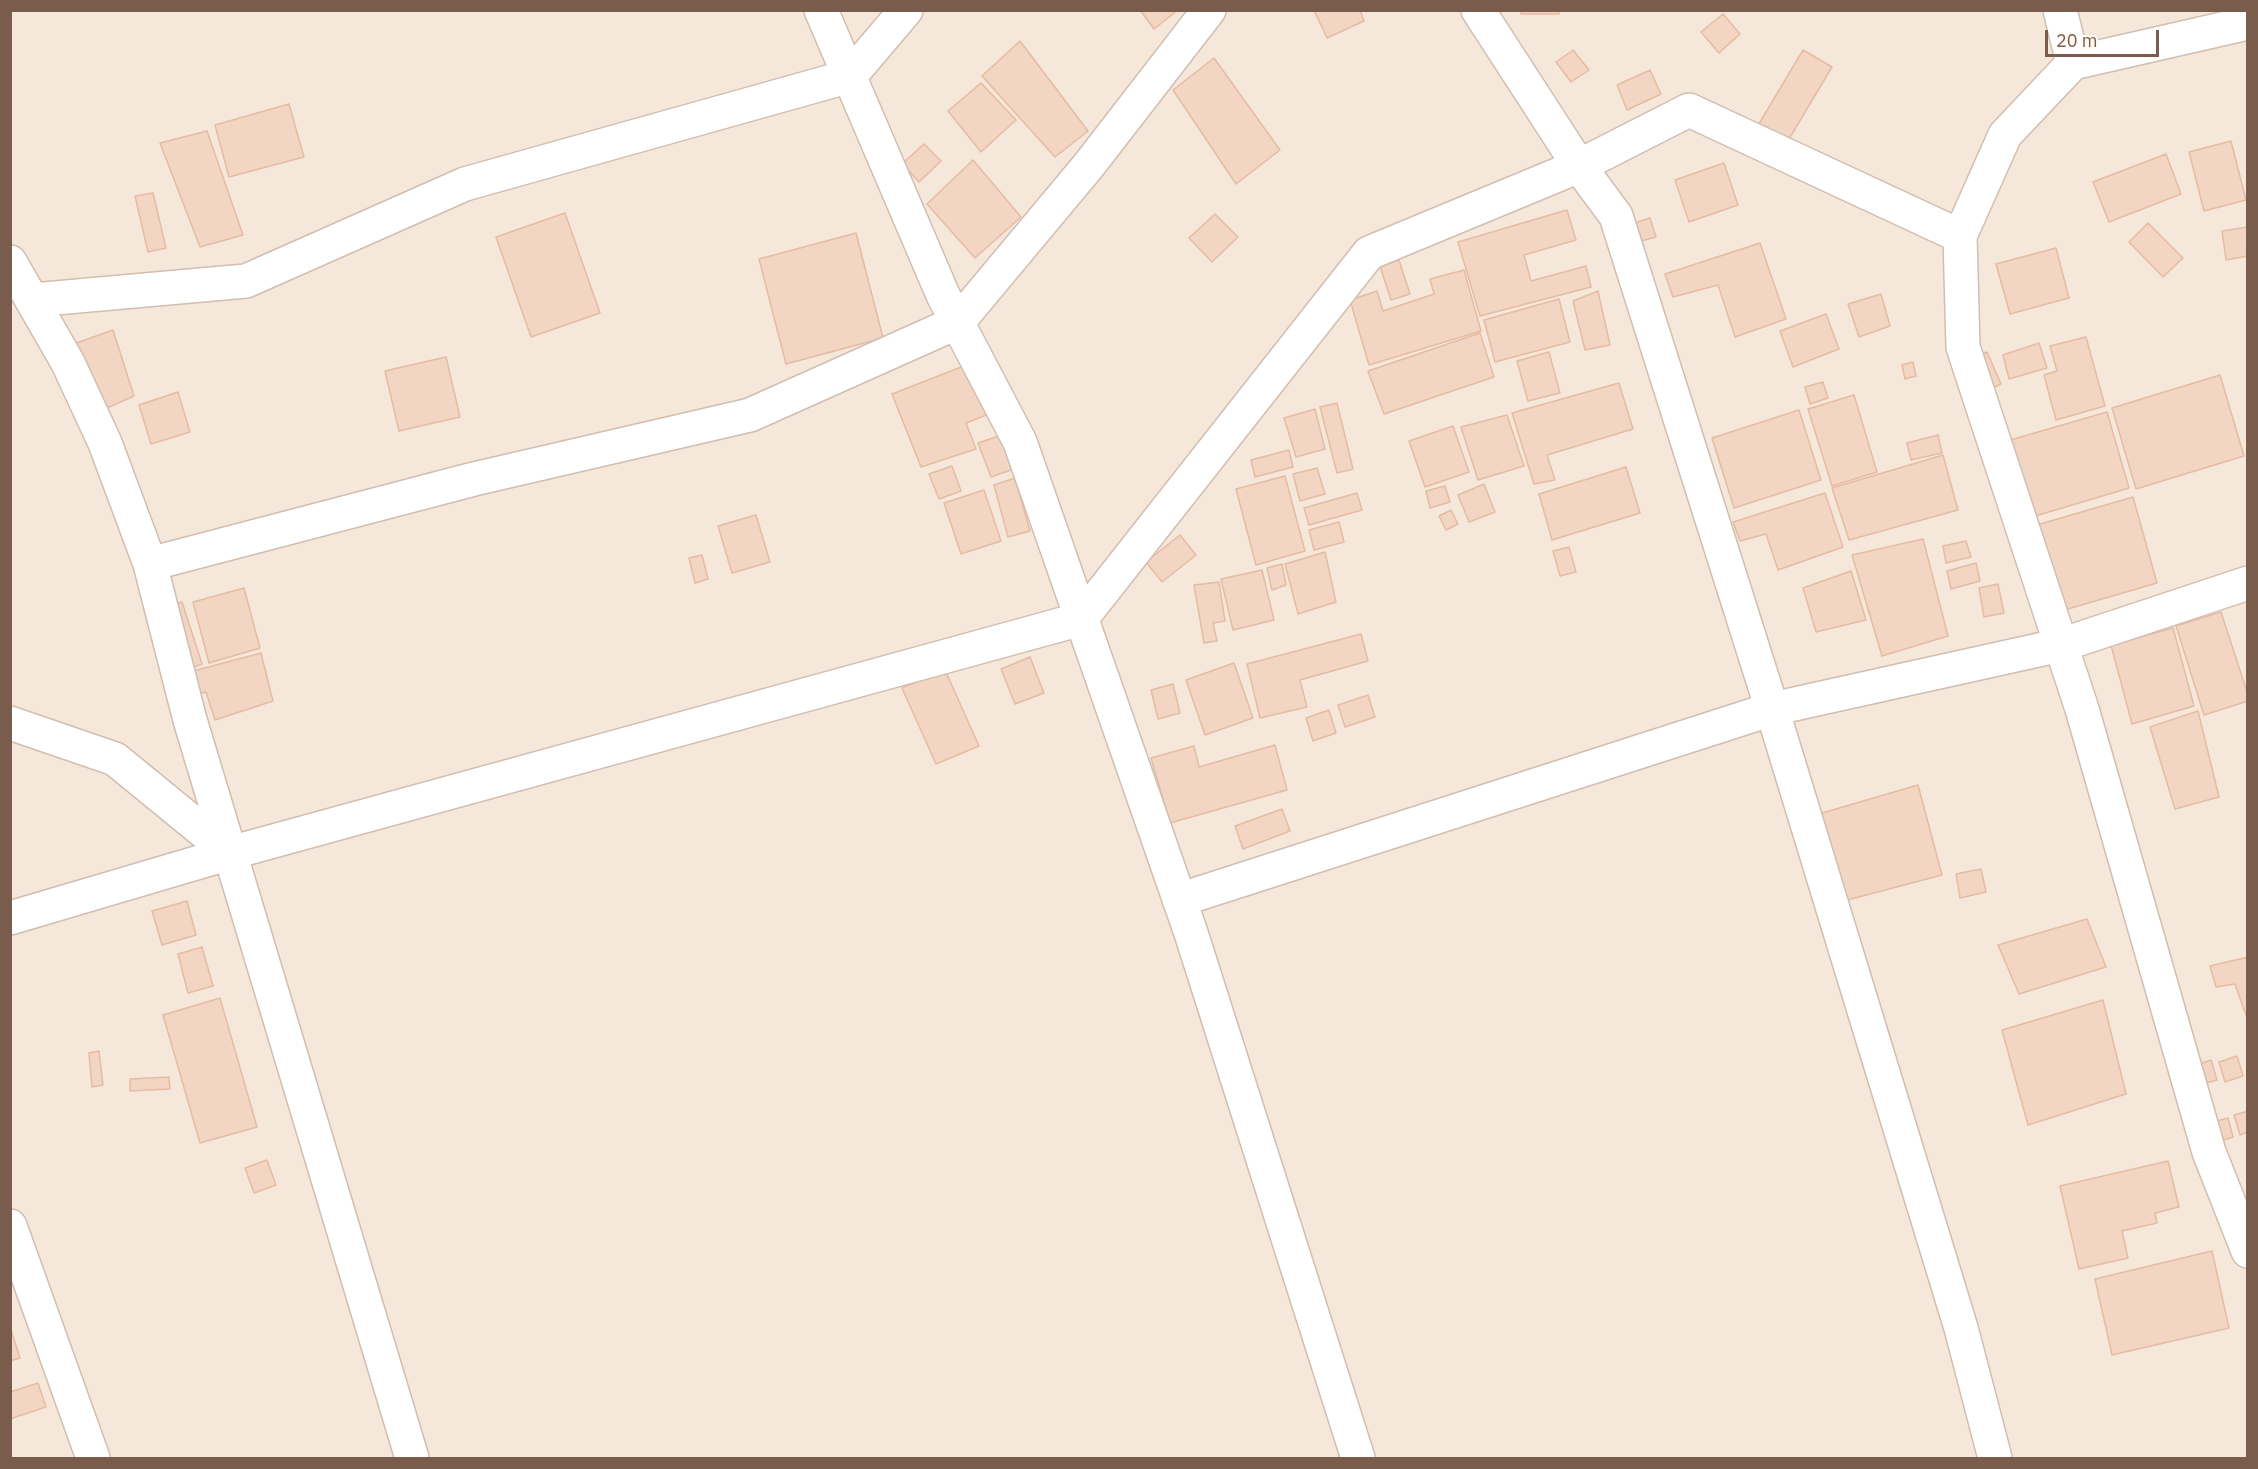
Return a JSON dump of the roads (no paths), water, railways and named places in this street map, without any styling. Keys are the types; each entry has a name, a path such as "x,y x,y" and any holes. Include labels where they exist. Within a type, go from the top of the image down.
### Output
{"street":[{"path":"821,10 943,295 1020,442 1179,900 1358,1458"},
{"path":"33,300 246,281 465,184 850,76 906,10"},
{"path":"150,564 474,479 750,415 958,322 1089,165 1209,10"},
{"path":"1478,10 1579,166 1616,216 1772,709 1961,1328 1995,1458"},
{"path":"2060,10 2073,63"},
{"path":"2247,23 2073,63 2005,135 1960,236 1964,347 2082,709 2209,1152 2247,1251"},
{"path":"10,918 230,853 1081,619 1369,253 1579,166 1689,110 1960,236"},
{"path":"10,262 68,363 105,443 150,564 190,720 412,1458"},
{"path":"1179,900 1772,709 2061,645 2247,583"},
{"path":"10,723 115,759 230,853"},
{"path":"10,1226 93,1458"}]}
